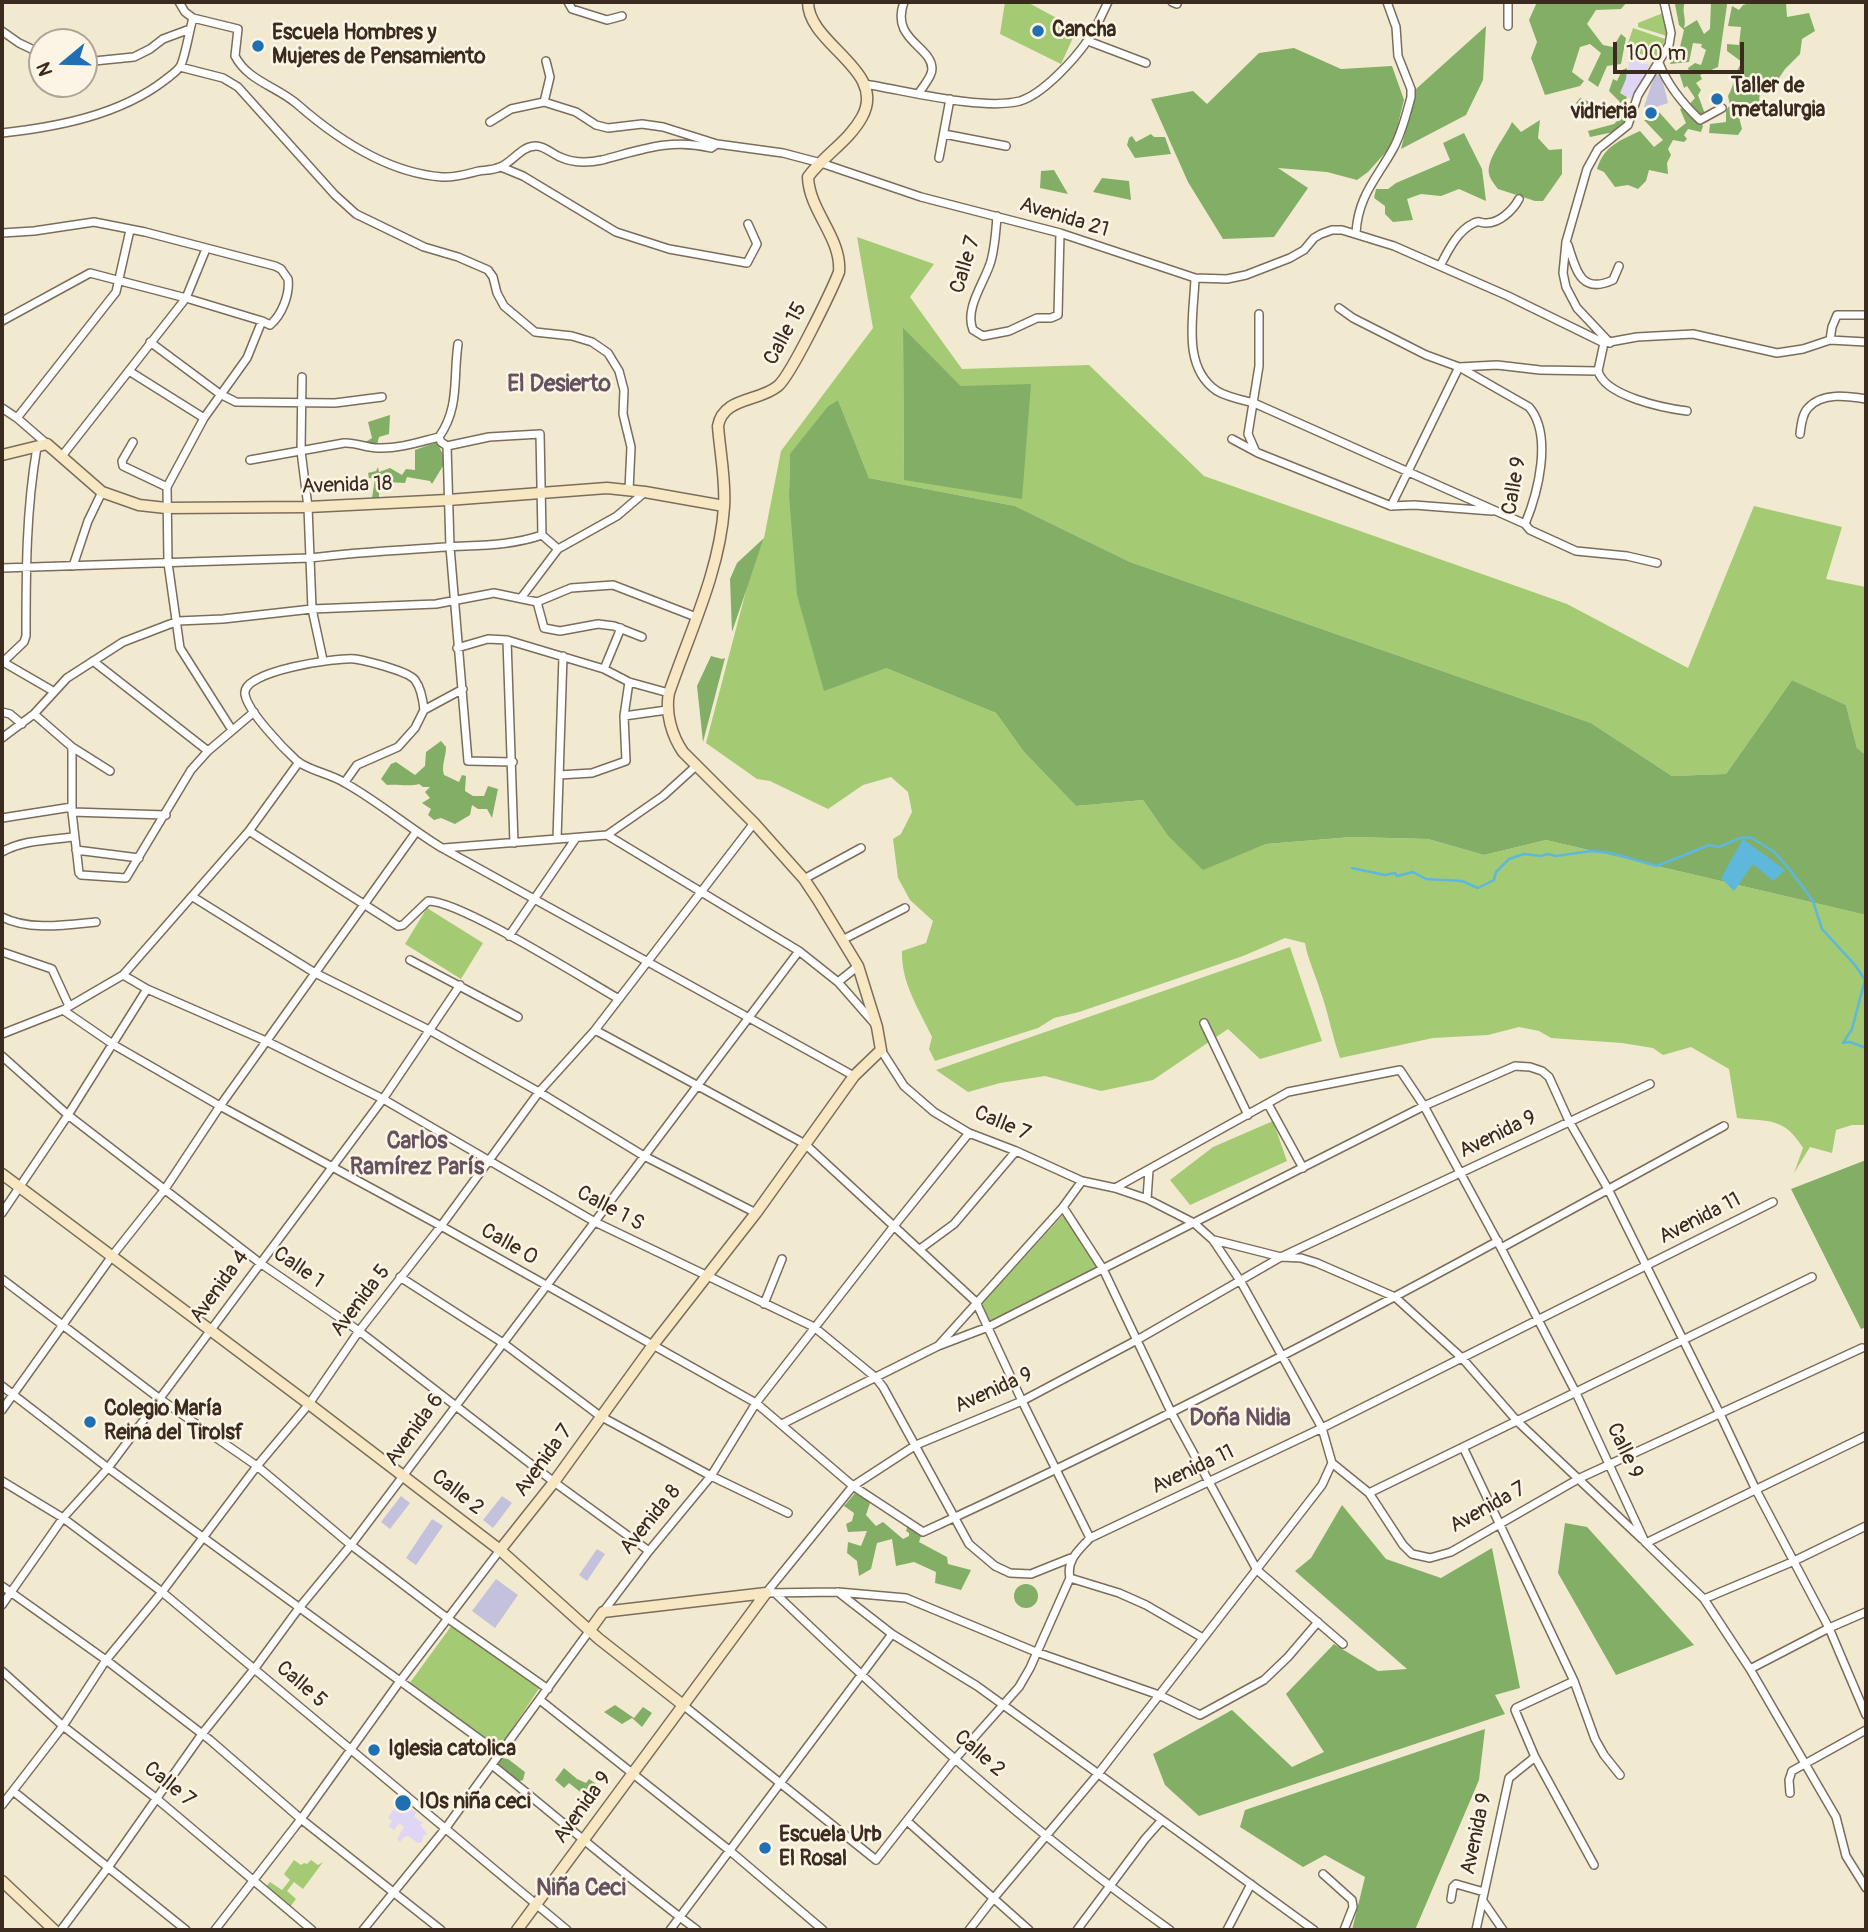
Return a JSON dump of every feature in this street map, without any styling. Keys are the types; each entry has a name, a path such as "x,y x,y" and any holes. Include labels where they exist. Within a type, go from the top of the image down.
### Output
{"main road":[{"path":"808,2 813,23 855,69 864,84"},
{"name":"Calle 15","path":"695,766 678,745 667,710 668,693 696,617 714,556 724,506 718,426 720,418 728,409 779,386 839,272 838,253 815,204 808,180 809,175 862,118 866,105 864,84"},
{"path":"2,456 42,446"},
{"name":"Avenida 18","path":"42,446 62,456 102,492 139,505 166,508 308,507 607,488 724,506"},
{"name":"Calle 7","path":"695,766 754,823 804,879 858,966 877,1027 881,1050"},
{"name":"Avenida 7","path":"500,1550 554,1482 653,1345 756,1213 854,1076 881,1050"},
{"name":"Calle 2","path":"2,1174 500,1550 590,1630 683,1705"},
{"path":"603,1612 770,1593"},
{"name":"Avenida 9","path":"517,1930 683,1705 770,1593"},
{"name":"Avenida 8","path":"590,1630 603,1612"},
{"path":"2,1881 54,1930"}],"street":[{"path":"179,2 193,18 238,29 235,56 247,73 290,98 348,143 398,167 443,177 460,176 501,167 526,148 537,146 561,157 581,162 601,160 640,148 677,142 711,148 717,144"},
{"path":"568,2 572,9 607,20 622,16"},
{"path":"904,2 901,20 906,34 928,58 932,67 919,93"},
{"path":"864,84 950,99 1001,103 1018,101 1045,87 1088,41 1108,2"},
{"path":"1356,233 1365,195 1396,142 1411,97 1411,89 1398,56 1396,27 1387,2"},
{"path":"1508,2 1508,26"},
{"path":"1607,343 1577,308 1566,287 1563,273 1566,242 1587,169 1598,149 1628,125 1639,94 1669,45 1671,35 1664,2"},
{"path":"2,133 40,129 121,105 149,92 180,67 193,18"},
{"path":"98,61 134,57 163,39 190,29"},
{"path":"2,31 28,47"},
{"path":"1088,41 1146,62"},
{"path":"544,102 550,77 546,61"},
{"path":"1659,63 1665,79 1678,99 1700,120 1722,107"},
{"path":"180,67 223,78 238,87 335,195 356,214 424,247 488,270 504,306 534,332 572,336 593,342 608,353 619,372 624,390 623,414 631,447 629,490"},
{"path":"939,158 950,99"},
{"name":"Avenida 21","path":"490,122 510,109 544,102 576,112 596,125 608,128 642,124 663,127 717,144 753,147 821,163 892,189 1060,233 1195,278 1227,279 1246,275 1290,258 1304,250 1314,238 1332,230 1356,233 1440,266 1607,343"},
{"path":"944,134 1006,146"},
{"path":"501,167 523,176 616,232 669,249 747,263 757,244 748,224"},
{"path":"1440,266 1451,245 1471,225 1489,223 1502,217 1519,199"},
{"name":"Calle 7","path":"997,216 990,263 970,316 971,326 976,333 983,336 1009,331 1037,318 1056,317 1060,233"},
{"path":"2,233 94,222 145,232 275,266 281,269 288,279 286,299 270,325 186,298 90,273 2,321"},
{"path":"17,418 116,292 130,230"},
{"path":"1566,242 1577,274 1584,281 1606,283 1613,280 1619,266"},
{"path":"62,456 186,298 206,249"},
{"path":"1195,278 1193,356 1204,380 1219,393 1254,403 1408,471 1500,512 1551,541 1576,551 1627,556 1657,563"},
{"path":"1339,308 1353,318 1426,355 1459,367 1497,365 1539,370 1598,371"},
{"path":"1258,453 1248,434 1259,358 1259,314"},
{"path":"1830,340 1837,315 1866,315"},
{"path":"232,730 180,648 168,564 167,487 204,418 247,358 262,321"},
{"path":"1607,343 1637,337 1693,334 1777,353 1803,349 1830,340 1866,342"},
{"path":"150,342 220,394 236,402 335,403 382,397"},
{"path":"1607,343 1598,371 1604,383 1614,391 1687,411"},
{"path":"250,460 351,442 366,447 392,448 439,437 455,404 454,376 458,344"},
{"path":"1391,506 1459,367"},
{"name":"Calle 9","path":"1459,367 1529,407 1540,425 1541,468 1526,526"},
{"path":"129,371 204,418"},
{"path":"302,377 301,451 308,507 312,609 323,660"},
{"path":"1800,434 1806,409 1819,399 1847,396 1866,400"},
{"name":"Avenida 18","path":"2,408 17,418 42,446"},
{"path":"439,437 447,446 489,437 540,434 539,492 542,535 558,548"},
{"path":"1232,439 1258,453 1391,506 1414,505 1500,512"},
{"path":"133,442 122,461 123,466 167,487"},
{"path":"42,446 29,491 26,636 24,642 2,662 53,691"},
{"path":"447,446 450,547 468,761 513,762"},
{"path":"73,566 88,521 102,492"},
{"path":"521,598 558,548 617,516 645,492"},
{"path":"2,568 310,558 492,546 542,535"},
{"path":"2,738 34,714 67,678 123,642 178,621 312,609 436,604 494,593 537,602 571,588 612,585 696,617"},
{"path":"537,602 544,628 560,631 598,624 621,628 642,637"},
{"path":"604,669 621,628"},
{"path":"457,648 488,639 507,640 604,669 629,682 668,693"},
{"path":"507,640 514,843"},
{"path":"557,839 562,656"},
{"path":"425,710 414,679 403,673 355,659 323,660 261,676 245,690 254,712 299,762 345,782 442,848 854,1076"},
{"path":"93,661 208,751"},
{"path":"559,775 592,773 626,761 624,716 629,682"},
{"path":"345,782 357,765 398,747 415,728 425,710 463,689"},
{"path":"624,716 667,710"},
{"path":"2,712 10,714 22,724"},
{"path":"72,747 72,809 78,869 81,875 126,878 191,770 208,751 254,712"},
{"path":"34,714 72,747 110,771"},
{"path":"2,1034 66,1008 123,975 248,831 299,762"},
{"path":"442,848 607,835 663,796 695,766"},
{"path":"2,818 72,809 166,815"},
{"name":"Avenida 5","path":"2,1805 63,1726 106,1661 257,1466 309,1404 359,1331 441,1226 539,1092 595,1030 754,823"},
{"path":"248,831 400,926 428,901 446,904 509,936 619,999"},
{"path":"2,1410 164,1189 220,1106 416,832"},
{"path":"607,835 799,951 838,982 877,1027"},
{"path":"2,852 10,847 33,842 74,837"},
{"path":"509,936 576,838"},
{"path":"804,879 861,848"},
{"path":"76,850 139,858"},
{"path":"192,897 315,973 429,1030 539,1092 644,1156 756,1213"},
{"path":"842,940 905,908"},
{"path":"2,917 11,922 31,925 96,922"},
{"name":"Avenida 6","path":"61,1930 202,1734 404,1476 799,951"},
{"path":"2,952 52,969 66,1008"},
{"path":"410,960 518,1017"},
{"path":"838,982 858,966"},
{"name":"Calle 1 S","path":"123,975 147,989 266,1041 383,1098 595,1222 814,1327 875,1377 916,1445 969,1544 995,1566 1021,1575 1031,1574 1071,1558"},
{"name":"Avenida 4","path":"2,1605 63,1518 108,1468 383,1098 460,985"},
{"path":"2,1213 114,1045 147,989"},
{"name":"Calle 0","path":"66,1008 114,1045 220,1106 441,1226 756,1403 853,1486 923,1532 954,1518"},
{"path":"1203,1023 1248,1115"},
{"path":"595,1030 805,1144 976,1302 1090,1538"},
{"name":"Calle 7","path":"881,1050 904,1086 934,1112 970,1133 1082,1181 1147,1199 1194,1223 1213,1240 1241,1282 1322,1428 1332,1463"},
{"name":"Calle 1","path":"2,1056 68,1115 260,1263 359,1331 554,1482 649,1551"},
{"path":"782,1424 938,1346 988,1327 1424,1106 1515,1066 1530,1066 1542,1071 1552,1083 1569,1121 1608,1189 1792,1562 1829,1628 1866,1715"},
{"name":"Calle 9","path":"1268,1104 1288,1092 1400,1070 1424,1106 1499,1244 1576,1393 1646,1543 1704,1600 1750,1670 1836,1817 1850,1865 1866,1888"},
{"name":"Avenida 9","path":"770,1593 853,1486 916,1445 1022,1401 1137,1340 1281,1257 1461,1175 1650,1084"},
{"path":"1115,1188 1268,1104 1303,1168"},
{"path":"954,1518 1283,1357 1724,1126"},
{"name":"Avenida 8","path":"603,1612 711,1476 756,1403 814,1327 970,1133"},
{"path":"920,1249 954,1224 1016,1151"},
{"path":"1147,1199 1149,1170"},
{"path":"938,1346 1063,1207 1082,1181"},
{"name":"Avenida 11","path":"1071,1558 1090,1538 1322,1428 1773,1202"},
{"path":"1063,1207 1103,1269 1172,1413 1256,1570 1343,1644"},
{"path":"1213,1240 1317,1263 1395,1297 1462,1358 1517,1421 1646,1543 1866,1437"},
{"path":"764,1304 782,1259"},
{"path":"400,1277 503,1343 600,1416 711,1476 788,1513"},
{"path":"969,1930 1098,1774 1203,1639 1322,1485 1332,1463 1369,1493 1812,1277"},
{"path":"2,1279 160,1399 257,1466 351,1545 447,1618 548,1689"},
{"name":"Avenida 7","path":"1369,1493 1403,1545 1412,1553 1430,1558 1451,1552 1580,1478 1862,1348"},
{"path":"2,1385 108,1468 500,1754"},
{"path":"1464,1447 1574,1681 1595,1739 1620,1775"},
{"name":"Calle 5","path":"2,1481 63,1518 162,1592 567,1930"},
{"path":"1704,1600 1866,1526"},
{"name":"Avenida 7","path":"215,1930 301,1819 400,1681 500,1550"},
{"path":"1029,1930 907,1821 956,1759 1019,1687 1069,1578 1071,1558"},
{"path":"1069,1578 1119,1593 1146,1605 1203,1639"},
{"path":"2,1586 202,1734 246,1769 301,1819 441,1930"},
{"path":"770,1593 838,1592 906,1598 1036,1652 1158,1695 1200,1715 1264,1680 1318,1622"},
{"path":"838,1592 891,1634 977,1686 1314,1930"},
{"name":"Calle 2","path":"770,1593 1046,1837 1109,1887 1170,1930"},
{"path":"1750,1670 1829,1628 1866,1612"},
{"name":"Avenida 8","path":"363,1930 445,1829 590,1630"},
{"path":"670,1930 891,1634"},
{"name":"Calle 7","path":"2,1671 63,1726 157,1799 312,1930"},
{"path":"1574,1681 1516,1708 1516,1716 1535,1757 1594,1865"},
{"path":"540,1700 730,1850 822,1930"},
{"name":"Calle 2","path":"683,1705 876,1860 907,1821"},
{"path":"1790,1793 1789,1780 1792,1770 1866,1730"},
{"name":"Avenida 9","path":"1476,1930 1509,1778 1535,1757"},
{"path":"492,1765 650,1895 697,1930"},
{"path":"13,1791 186,1930"},
{"path":"1077,1930 1161,1821"},
{"path":"1322,1874 1352,1900 1353,1907 1344,1930"},
{"path":"1227,1930 1251,1884"},
{"path":"1451,1899 1456,1884 1484,1892"},
{"path":"1483,1901 1503,1930"}],"shaded area":[{"path":"1631,58 1649,65 1645,78 1632,99 1620,93"},
{"path":"1661,74 1668,103 1644,107 1654,76"},
{"path":"401,1496 410,1503 390,1529 381,1522"},
{"path":"502,1496 512,1503 493,1528 483,1520"},
{"path":"432,1519 443,1526 416,1565 406,1558"},
{"path":"597,1549 605,1554 587,1581 579,1575"},
{"path":"496,1579 518,1595 495,1628 472,1611"},
{"path":"397,1804 408,1812 412,1809 416,1812 414,1817 423,1823 420,1825 427,1834 423,1836 422,1842 418,1843 408,1836 400,1842 397,1839 404,1827 399,1823 394,1830 388,1826 392,1821 388,1818"}],"green space":[{"name":"Cancha","path":"1005,2 1027,2 1077,29 1061,64 1000,34"},
{"path":"1537,2 1627,2 1621,9 1596,10 1587,24 1603,45 1613,47 1621,34 1626,38 1621,64 1607,66 1598,87 1588,80 1601,53 1590,44 1580,47 1572,72 1584,81 1580,86 1545,95 1531,58 1537,42 1529,20"},
{"path":"1685,2 1684,28 1697,20 1704,34 1710,29 1711,2 1726,2 1727,5 1718,67 1700,75 1702,79 1696,83 1701,90 1698,95 1705,114 1699,118 1687,107 1695,98 1687,86 1684,88 1679,72 1689,71 1688,68 1695,63 1701,65 1706,50 1701,47 1702,44 1693,43 1689,62 1670,64 1672,50 1680,47 1684,30 1679,25 1675,4"},
{"path":"1754,2 1786,2 1787,17 1809,13 1815,31 1802,39 1800,54 1777,81 1760,88 1759,104 1739,117 1742,129 1738,135 1709,133 1710,124 1726,122 1726,110 1730,105 1728,96 1742,62 1727,51 1727,44 1739,45 1741,27 1728,26 1732,6 1739,10 1743,5"},
{"path":"1663,13 1667,36 1638,27 1638,23"},
{"path":"1486,26 1483,80 1466,115 1401,149 1416,89"},
{"path":"1633,28 1665,39 1658,60 1626,49"},
{"path":"1294,48 1341,69 1392,66 1404,100 1393,144 1368,172 1357,180 1327,172 1278,168 1308,188 1274,237 1223,239 1188,182 1151,99 1193,91 1207,104 1259,53"},
{"path":"1627,68 1620,93 1627,97 1625,102 1628,105 1619,115 1610,121 1592,113 1580,112 1576,103 1580,98 1614,112 1620,102 1609,91 1613,79 1617,81 1622,70"},
{"path":"1685,107 1703,126 1701,132 1688,129 1684,142 1673,140 1668,149 1671,155 1667,163 1668,174 1649,170 1646,181 1638,189 1628,185 1615,187 1604,172 1597,169 1608,150 1619,141 1640,131 1654,147 1663,140 1644,120 1656,120 1659,112 1676,131 1686,123 1680,109"},
{"path":"1631,110 1623,130 1590,137 1588,131 1614,124"},
{"path":"1540,120 1538,138 1549,150 1562,149 1562,174 1543,201 1535,201 1498,189 1490,178 1489,168 1493,155 1512,122 1521,132"},
{"path":"1464,133 1482,169 1486,201 1459,189 1441,196 1421,194 1407,199 1413,220 1393,222 1385,214 1385,206 1374,198 1376,189 1388,189 1450,160 1443,143"},
{"path":"1151,134 1154,137 1165,137 1171,154 1135,158 1127,145 1129,138 1132,136 1136,142"},
{"path":"1054,170 1068,194 1040,188 1041,171"},
{"path":"1102,178 1129,181 1131,200 1093,192"},
{"path":"857,237 934,264 910,297 962,369 1089,365 1204,476 1567,604 1688,668 1754,506 1842,527 1826,579 1866,587 1866,755 1857,748 1846,705 1792,680 1726,774 1672,776 1591,723 1130,562 1015,506 869,478 838,400 828,406 790,455 789,495 886,668 996,713 1024,752 1076,806 1143,800 1168,836 1203,869 1266,844 1352,837 1428,839 1484,855 1546,840 1866,915 1866,1125 1852,1125 1836,1130 1832,1153 1810,1147 1794,1173 1803,1148 1796,1138 1775,1123 1737,1118 1729,1069 1691,1047 1663,1055 1653,1048 1551,1038 1539,1031 1519,1027 1488,1035 1433,1038 1340,1058 1305,943 1285,938 1243,956 1054,1018 1038,1028 935,1061 929,1049 932,1037 912,995 902,963 902,951 926,943 933,921 910,900 898,878 893,839 901,834 912,812 908,792 891,777 863,785 828,809 770,781 757,779 706,743 747,587 764,538 781,451 873,328","holes":["903,329 961,386 904,480"]},
{"path":"903,328 961,386 1031,384 1022,499 904,480"},
{"path":"838,400 869,478 1015,506 1130,562 1591,723 1672,776 1726,774 1792,680 1846,705 1857,748 1866,755 1866,915 1546,840 1484,855 1428,839 1352,837 1266,844 1203,870 1168,836 1143,800 1076,806 1024,752 996,713 886,668 824,691 797,595 789,495 790,454 828,406"},
{"path":"390,415 389,434 379,437 377,445 364,443 372,438 368,422"},
{"path":"437,442 446,461 432,484 430,481 407,477 405,483 387,482 379,488 379,499 372,498 375,479 369,478 368,473 376,471 378,467 379,472 390,468 402,475 406,469 415,470 415,450"},
{"path":"764,538 732,632 730,579 737,563"},
{"path":"711,656 725,658 703,742 697,686"},
{"path":"441,741 446,747 444,775 459,782 462,775 466,776 465,791 473,796 484,796 488,786 498,789 492,818 487,809 478,809 472,805 470,815 455,824 441,818 434,820 428,815 431,809 422,803 430,798 425,792 430,787 419,784 387,785 381,779 391,764 396,762 415,775 425,766 426,752"},
{"path":"427,908 483,943 461,979 405,944"},
{"path":"1290,947 1322,1041 1260,1059 1228,1029 1153,1080 1101,1091 1045,1076 1000,1083 968,1092 936,1070"},
{"path":"1273,1121 1287,1161 1190,1205 1170,1180 1213,1147"},
{"path":"1866,1160 1866,1327 1861,1329 1791,1189"},
{"path":"1063,1215 1100,1269 990,1324 981,1305"},
{"path":"856,1492 870,1503 866,1515 876,1526 883,1522 903,1539 909,1536 906,1531 908,1525 922,1533 919,1542 947,1557 948,1564 971,1570 961,1590 935,1583 936,1572 914,1562 896,1566 892,1539 877,1543 871,1569 859,1576 857,1561 847,1553 848,1542 861,1546 867,1531 848,1532 846,1524 852,1521 854,1513 844,1506"},
{"path":"1342,1505 1386,1559 1441,1578 1492,1548 1520,1688 1495,1695 1505,1714 1199,1816 1165,1785 1153,1754 1232,1710 1292,1767 1324,1752 1286,1694 1334,1644 1378,1671 1407,1669 1295,1571 1311,1558"},
{"path":"1565,1523 1587,1527 1694,1645 1616,1675 1558,1573"},
{"path":"1026,1584 1037,1591 1038,1596 1031,1607 1026,1608 1015,1601 1014,1596 1021,1585"},
{"path":"452,1625 540,1687 498,1750 409,1684"},
{"path":"615,1705 634,1718 643,1707 652,1713 642,1727 632,1718 622,1724 604,1712"},
{"path":"1485,1729 1479,1780 1415,1930 1352,1930 1365,1877 1325,1855 1303,1867 1240,1827 1245,1810"},
{"path":"502,1758 508,1759 525,1772 523,1780 516,1782 495,1767"},
{"path":"564,1768 577,1779 586,1783 589,1779 596,1784 589,1799 569,1783 564,1788 555,1780"},
{"path":"294,1860 301,1865 311,1860 318,1865 323,1862 303,1889 294,1882 287,1891 296,1899 290,1907 266,1887 270,1882 282,1890 290,1880 284,1874"}],"water":[{"path":"1743,839 1785,870 1773,881 1753,864 1734,891 1721,878"}],"waterway":[{"path":"1352,868 1385,875 1395,873 1397,876 1413,872 1426,879 1462,881 1478,888 1494,880 1496,872 1509,859 1524,854 1556,856 1591,851 1611,853 1657,866 1709,845 1719,847 1740,838 1750,837 1773,851 1787,866 1813,901 1822,929 1865,980 1852,1029 1843,1043 1850,1042 1866,1048"}],"place":[{"name":"Cancha","path":"1038,31"},
{"name":"Escuela Hombres y Mujeres de Pensamiento","path":"258,46"},
{"name":"Taller de metalurgia","path":"1717,99"},
{"name":"vidrieria","path":"1651,113"},
{"name":"Colegio María Reina del Tirolsf","path":"90,1422"},
{"name":"Iglesia catolica","path":"374,1750"},
{"name":"I0s niña ceci","path":"403,1803"},
{"name":"Escuela Urb El Rosal","path":"765,1848"}],"district":[{"name":"El Desierto","path":"559,385"},
{"name":"Carlos Ramírez París","path":"417,1155"},
{"name":"Doña Nidia","path":"1240,1419"},
{"name":"Niña Ceci","path":"581,1889"}]}
